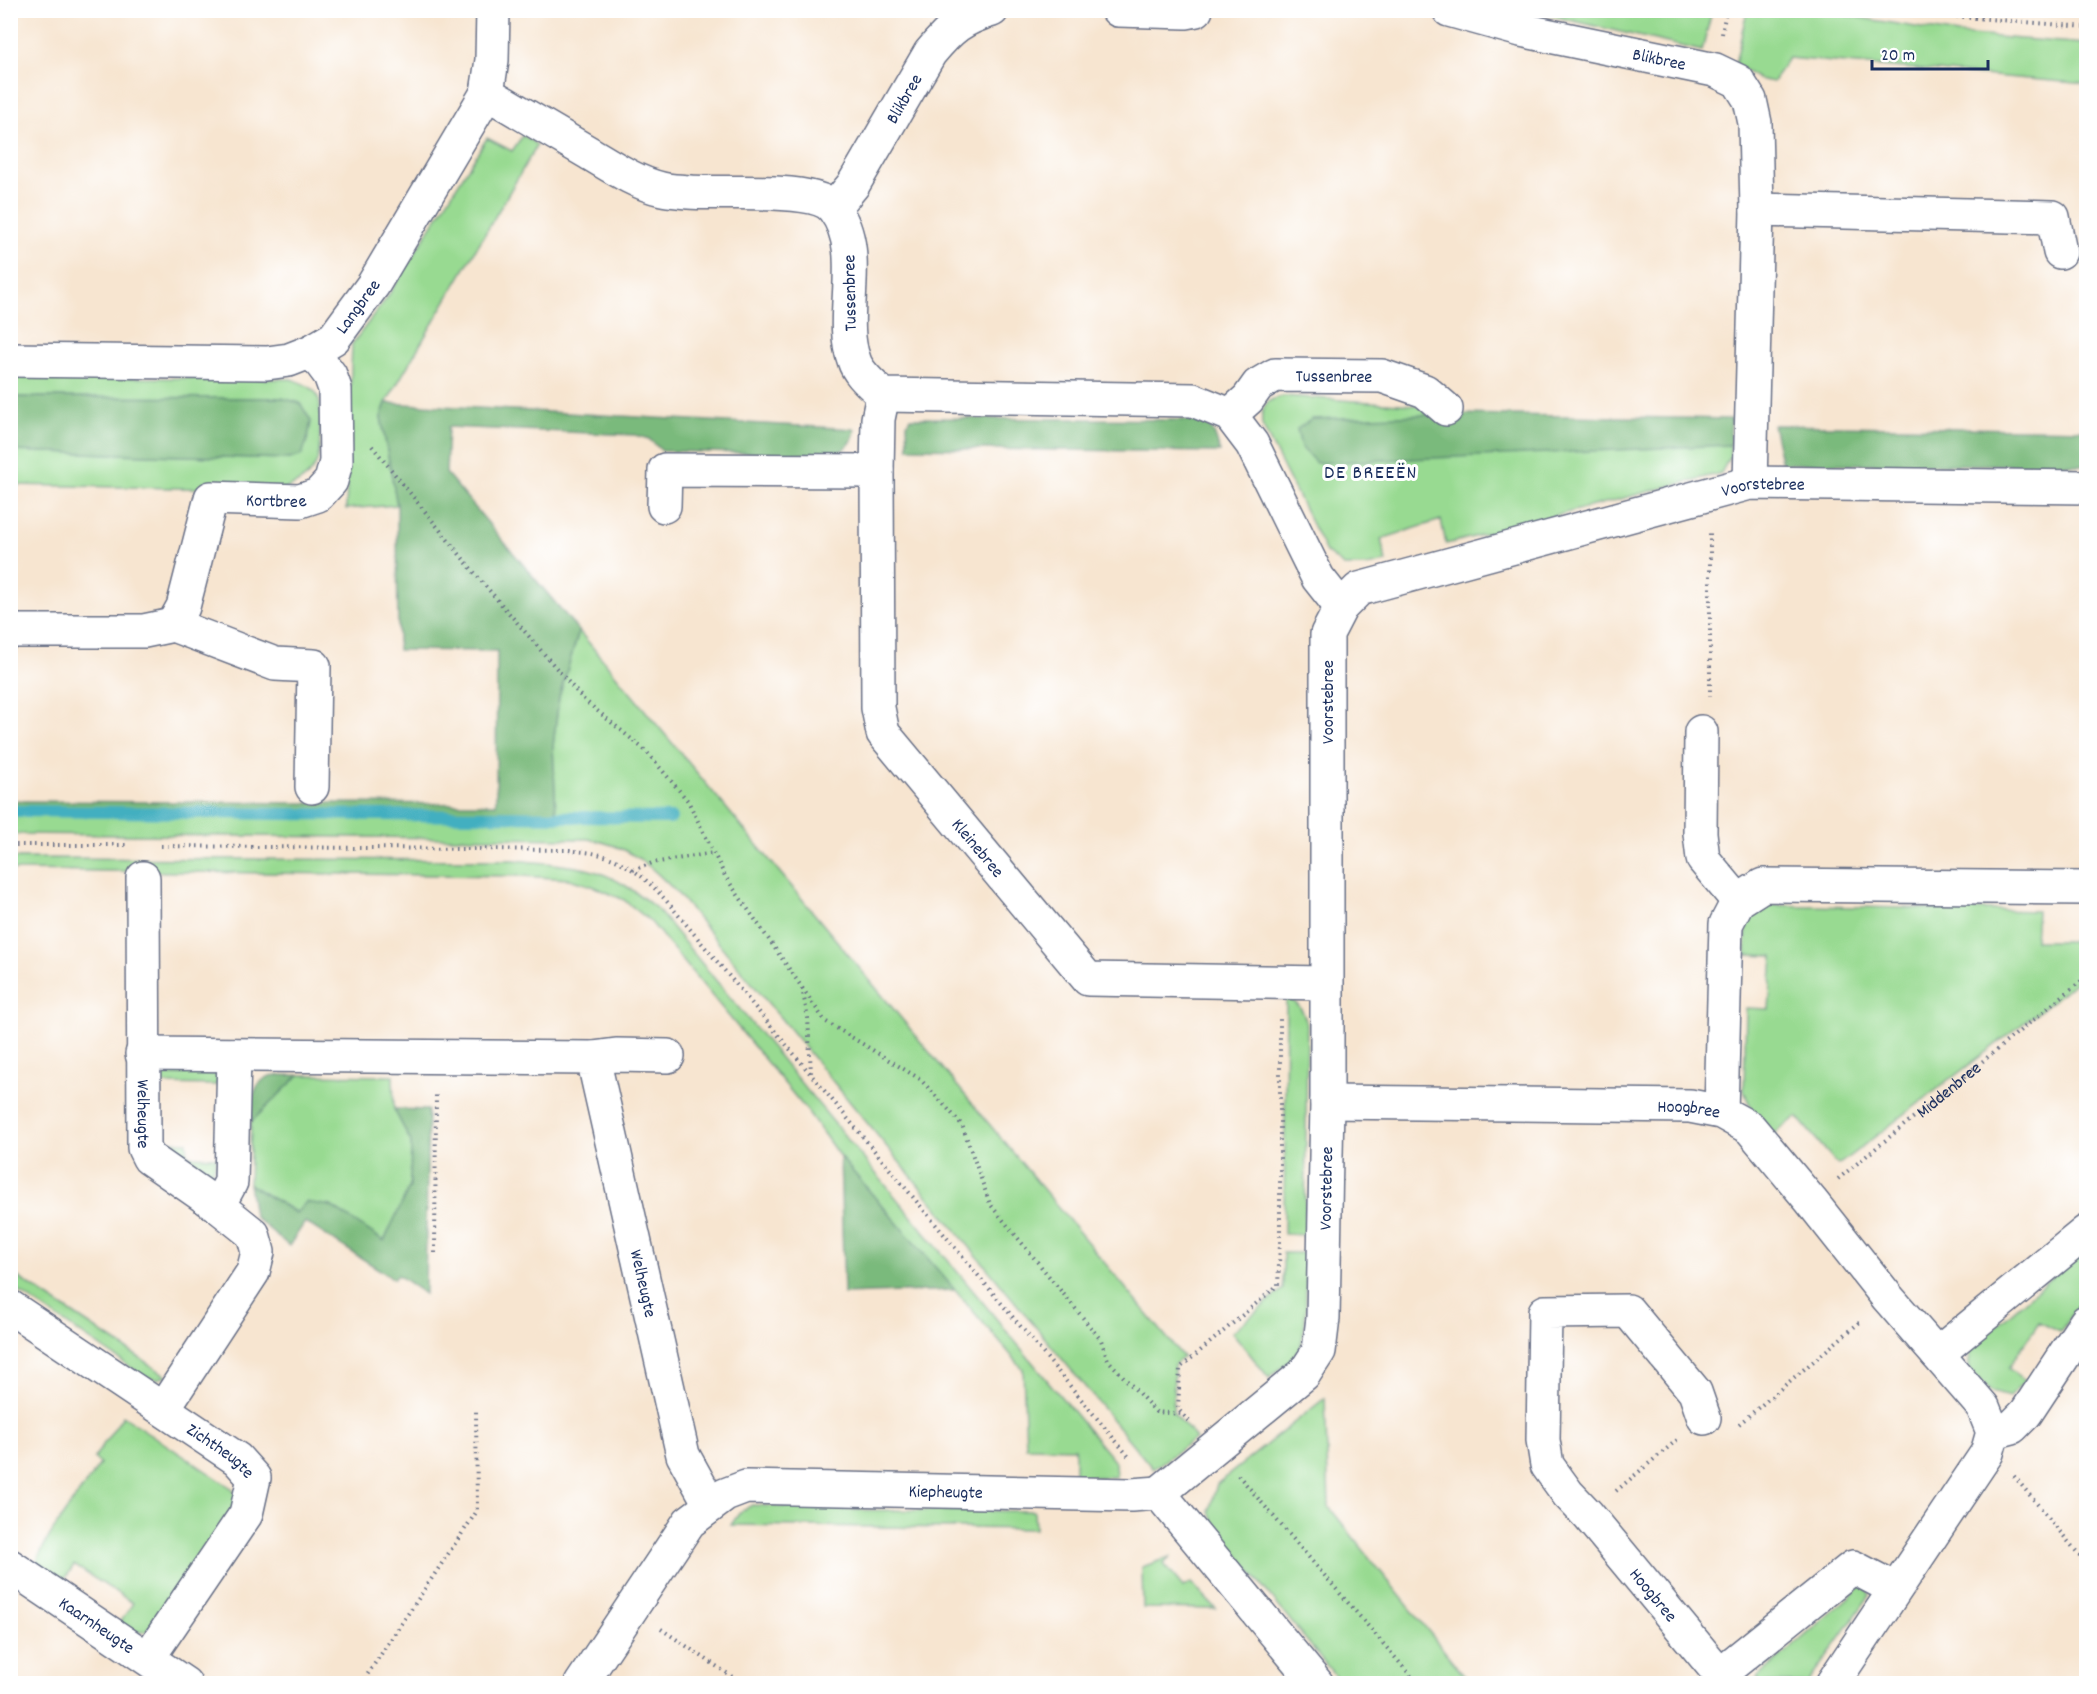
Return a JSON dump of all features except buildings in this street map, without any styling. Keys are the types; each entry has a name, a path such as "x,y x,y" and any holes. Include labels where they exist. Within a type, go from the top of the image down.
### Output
{"street":[{"name":"Langbree","path":"10,360 267,363 289,360 312,351 334,338 373,285 487,93 492,60 493,10"},
{"name":"Blikbree","path":"834,208 853,185 930,53 945,34 962,21 992,10"},
{"path":"1118,10 1186,12 1196,10"},
{"name":"Blikbree","path":"1449,10 1521,30 1715,70 1738,81 1750,100 1755,123 1757,210 1750,483"},
{"path":"487,93 626,174 661,189 692,192 796,194 819,199 834,208"},
{"name":"Tussenbree","path":"834,208 844,229 851,261 849,338 854,362 883,395"},
{"path":"1757,210 2053,217 2060,252"},
{"name":"Kortbree","path":"173,625 183,607 211,498 300,501 318,495 331,481 336,462 335,389 330,375 312,351"},
{"name":"Tussenbree","path":"1230,414 1248,399 1258,385 1275,375 1382,376 1425,391 1446,409"},
{"path":"883,395 1193,400 1230,414 1252,444 1318,578 1341,607"},
{"name":"Kleinebree","path":"883,395 878,419 877,471 878,708 883,733 1088,979 1326,983"},
{"path":"664,506 665,470 877,471"},
{"name":"Voorstebree","path":"1159,1493 1304,1374 1319,1351 1323,1318 1327,1102 1327,634 1341,607 1359,589 1750,483 2086,487"},
{"path":"10,631 144,631 173,625 275,664 314,666 312,787"},
{"path":"1701,732 1700,833 1703,859 1738,901"},
{"name":"Welheugte","path":"143,878 144,1148 149,1158 218,1206 253,1234 258,1252 254,1272 164,1409"},
{"path":"1721,1112 1726,924 1738,901 1763,885 2086,888"},
{"name":"Welheugte","path":"142,1054 593,1058 668,1056"},
{"path":"218,1206 231,1182 234,1055"},
{"name":"Welheugte","path":"593,1058 683,1455 710,1504"},
{"name":"Hoogbree","path":"1327,1102 1689,1106 1721,1112 1750,1128 1888,1298 1983,1407 1990,1443"},
{"path":"1937,1354 2086,1232"},
{"name":"Zichtheugte","path":"10,1308 237,1459 254,1478 246,1514 148,1658"},
{"name":"Hoogbree","path":"1704,1418 1695,1392 1628,1311 1545,1312 1543,1440 1547,1465 1568,1494 1724,1679 1852,1566 1895,1589"},
{"path":"1832,1683 1990,1443 2026,1413 2086,1322"},
{"name":"Kiepheugte","path":"581,1683 689,1522 725,1494 746,1487 1131,1495 1159,1493"},
{"path":"1159,1493 1317,1683"},
{"name":"Kaarnheugte","path":"10,1566 185,1683"}],"path":[{"path":"1903,10 2086,27"},
{"path":"336,420 351,425 374,447 482,582 583,699 646,751 688,801 725,876 825,1021 920,1079 948,1109 962,1125 990,1204 1101,1340 1108,1359 1155,1412 1182,1414"},
{"path":"1701,732 1710,714 1710,494"},
{"path":"633,870 652,863 713,853"},
{"name":"Middenbree","path":"1811,1201 2086,977"},
{"path":"1280,982 1278,1285 1180,1368 1178,1409 1418,1683"},
{"path":"801,985 808,1018 811,1074"},
{"path":"435,1253 436,1055"},
{"path":"361,1683 477,1511 476,1409"},
{"path":"1990,1443 2000,1460 2086,1563"},
{"path":"660,1629 743,1683"}],"green space":[{"path":"1813,10 1958,34 2086,44 2086,84 1788,58 1773,82 1758,79 1735,64 1747,11"},
{"path":"1531,11 1712,11 1702,51"},
{"path":"523,135 537,145 386,403 381,417 397,505 346,509 352,344 386,299 487,138 512,151"},
{"path":"11,377 291,379 310,387 319,399 318,457 311,473 295,485 282,490 11,485 11,451 290,459 308,437 311,422 282,398 11,397"},
{"path":"1284,396 1414,405 1454,414 1730,445 1730,456 1721,473 1446,544 1441,520 1381,539 1386,562 1367,566 1344,566 1326,552 1262,425 1262,413 1266,405 1273,399"},
{"path":"11,397 282,398 300,403 311,421 302,455 290,459 11,451"},
{"path":"386,403 855,429 849,445 834,455 662,451 649,439 635,435 448,427 446,473 579,631 559,697 553,746 556,817 11,811 11,801 496,804 497,651 398,650 397,505 381,417"},
{"path":"1454,414 1731,419 1730,445 1316,463 1301,447 1297,429 1312,419"},
{"path":"910,418 1197,420 1211,428 1220,452 908,448 907,424"},
{"path":"1773,425 2086,430 2086,465 1782,464"},
{"path":"579,631 1183,1357 1174,1365 1173,1412 1196,1438 1153,1469 678,894 648,865 627,851 588,839 11,834 10,811 556,817 553,746 559,697"},
{"path":"11,858 515,860 581,868 617,880 656,908 1115,1462 1116,1477 1075,1477 1075,1448 1026,1447 1023,1369 840,1157 808,1112 650,921 624,900 595,887 569,879 521,876 11,870"},
{"path":"1766,905 2037,911 2035,941 2083,941 2084,912 2086,912 2086,972 2054,1000 1838,1165 1797,1117 1773,1134 1749,1104 1744,1090 1746,1008 1769,1009 1773,956 1746,955 1746,932 1752,913"},
{"path":"1286,997 1300,1008 1307,1025 1305,1235 1284,1234"},
{"path":"159,1072 217,1074 217,1085 159,1084"},
{"path":"277,1075 299,1075 251,1122 253,1096 264,1079"},
{"path":"299,1075 393,1076 394,1109 411,1142 410,1186 384,1242 331,1206 297,1213 249,1184 251,1122"},
{"path":"394,1109 428,1110 425,1294 398,1275 394,1279 305,1222 289,1246 254,1216 249,1184 296,1213 306,1202 331,1206 384,1241 410,1186 411,1142"},
{"path":"157,1141 187,1142 188,1156 217,1157 213,1172 205,1176 197,1176 165,1156"},
{"path":"840,1157 955,1290 844,1294"},
{"path":"2086,1247 2086,1293 2060,1332 2039,1322 2008,1368 2025,1381 2009,1397 1992,1392 1968,1368 1971,1348"},
{"path":"1283,1253 1305,1253 1304,1331 1297,1352 1288,1363 1269,1378 1232,1332 1283,1289"},
{"path":"10,1272 167,1376 157,1379 145,1377 11,1286"},
{"path":"1325,1398 1329,1507 1470,1683 1341,1683 1216,1529 1209,1511 1217,1484"},
{"path":"123,1416 233,1489 236,1498 236,1509 146,1632 131,1632 118,1626 133,1603 74,1565 59,1588 35,1569 53,1530 100,1464 94,1458"},
{"path":"752,1505 843,1510 1034,1511 1035,1529 731,1525 740,1512"},
{"path":"1170,1557 1164,1564 1183,1587 1191,1583 1216,1609 1143,1608 1142,1567"},
{"path":"1864,1584 1870,1595 1808,1683 1760,1683 1757,1678"}],"waterway":[{"path":"10,811 671,818"}],"district":[{"name":"DE BREEËN","path":"1371,471"}]}
